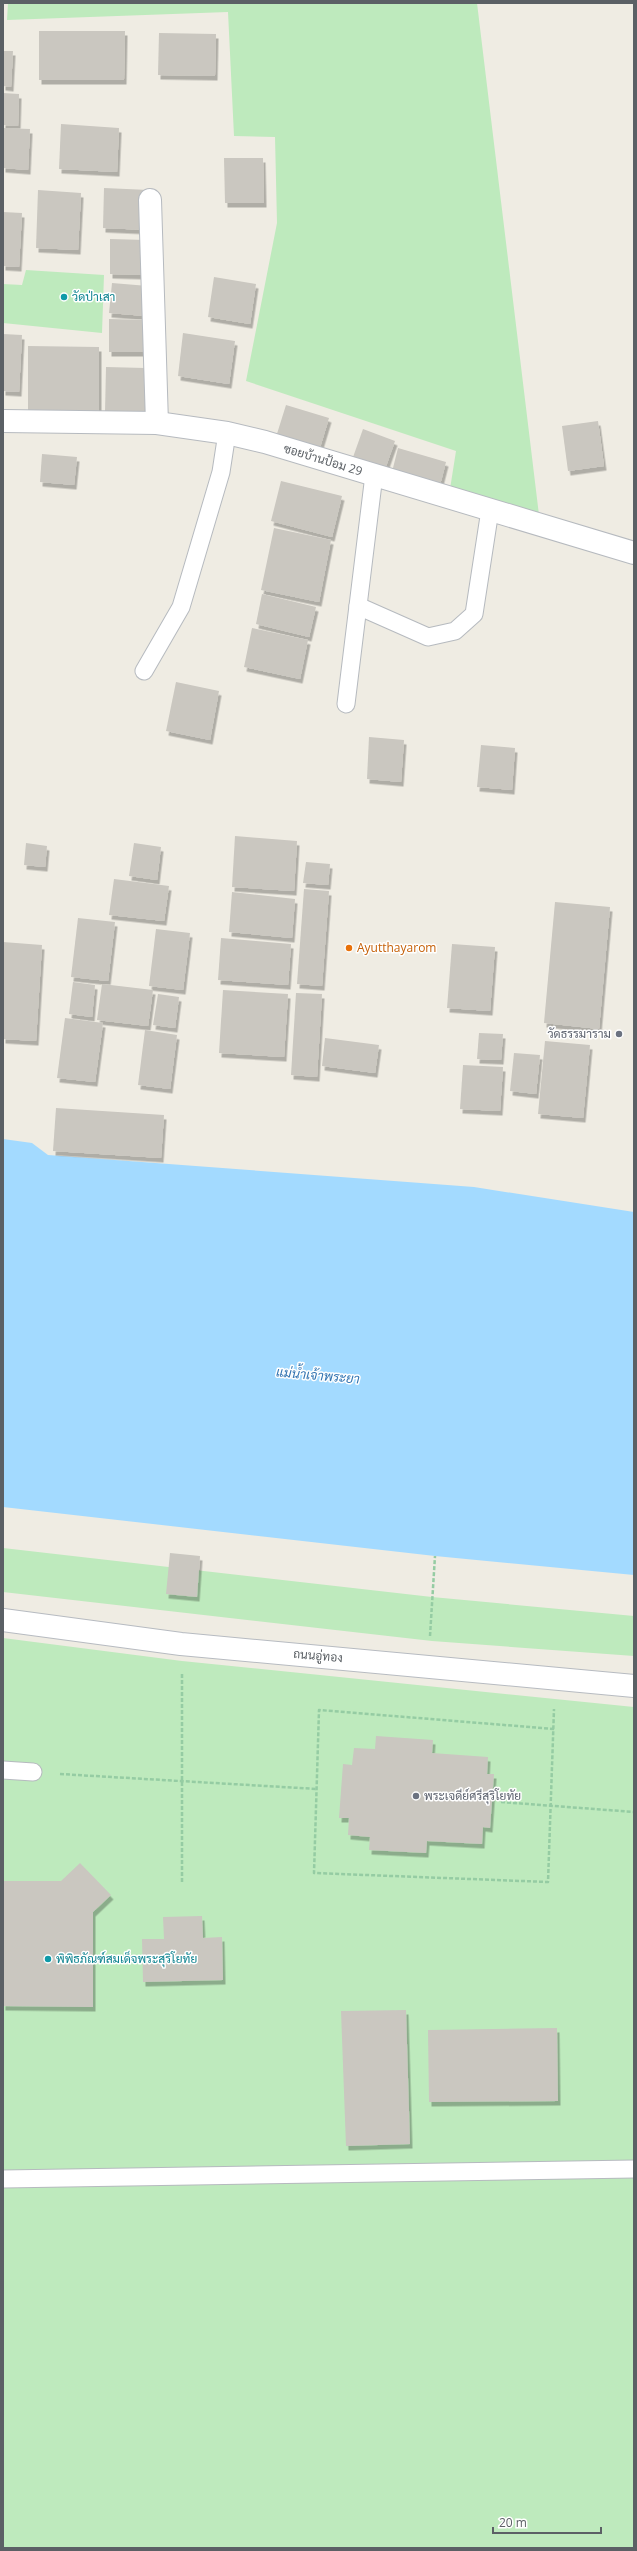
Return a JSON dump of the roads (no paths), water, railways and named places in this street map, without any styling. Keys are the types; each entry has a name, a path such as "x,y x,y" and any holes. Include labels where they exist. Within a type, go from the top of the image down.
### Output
{"street":[{"path":"150,200 156,423"},
{"name":"ซอยบ้านป้อม 29","path":"3,422 156,423 227,433 265,442 634,553"},
{"name":"ถนนอู่ทอง","path":"3,1620 181,1644 634,1686"}],"lane":[{"path":"144,671 181,607 221,472 227,433"},
{"path":"346,704 374,475"},
{"path":"358,606 428,637 455,631 474,614 490,510"},
{"path":"3,1770 33,1772"},
{"path":"3,2179 634,2169"}],"water":[{"name":"แม่น้ำเจ้าพระยา","path":"3,1139 32,1143 48,1155 474,1187 634,1212 634,1575 435,1556 3,1507"}],"place":[{"name":"วัดป่าเสา","path":"64,297"},
{"name":"Ayutthayarom","path":"349,948"},
{"name":"วัดธรรมาราม","path":"619,1034"},
{"name":"พระเจดีย์ศรีสุริโยทัย","path":"416,1796"},
{"name":"พิพิธภัณฑ์สมเด็จพระสุริโยทัย","path":"48,1959"}]}
